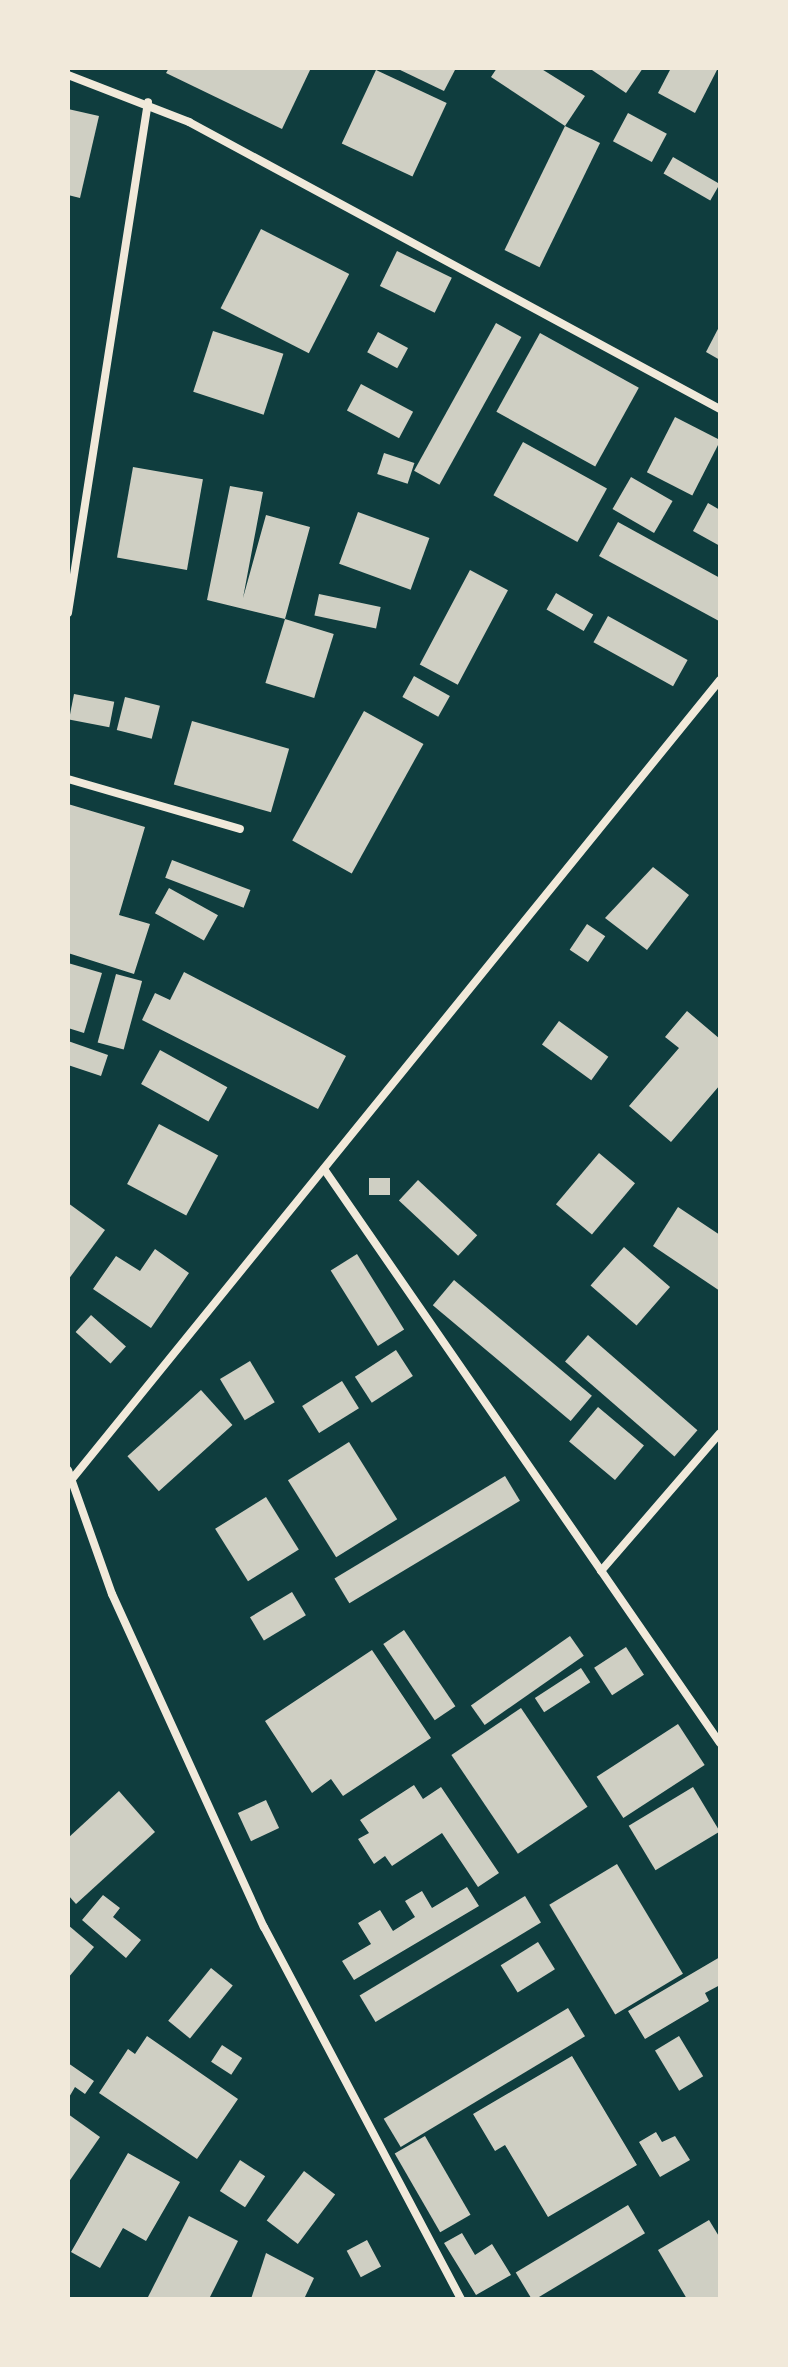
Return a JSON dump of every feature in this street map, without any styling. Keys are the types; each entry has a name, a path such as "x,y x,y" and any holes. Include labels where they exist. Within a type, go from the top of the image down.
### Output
{"street":[{"path":"68,75 148,102 720,409"},
{"path":"68,613 148,102"},
{"path":"70,1482 720,680"},
{"path":"68,779 240,829"},
{"path":"324,1169 720,1743"},
{"path":"601,1571 720,1433"},
{"path":"68,1470 112,1594 264,1927 461,2299"}],"building":[{"path":"169,68 311,68 282,129 166,73"},
{"path":"396,68 456,68 444,91"},
{"path":"497,68 540,68 585,96 565,126 491,77"},
{"path":"589,68 643,68 626,93"},
{"path":"671,68 718,68 695,113 658,93"},
{"path":"376,70 447,103 412,176 342,143"},
{"path":"68,109 99,116 80,198 68,195"},
{"path":"628,113 667,134 652,162 613,141"},
{"path":"565,126 600,143 540,267 505,250"},
{"path":"673,157 720,184 710,200 664,173"},
{"path":"261,229 349,274 309,353 221,308"},
{"path":"397,251 452,278 435,313 380,286"},
{"path":"496,323 521,337 439,485 414,471"},
{"path":"720,325 720,360 706,352"},
{"path":"213,331 283,354 264,415 193,392"},
{"path":"378,332 408,348 397,368 367,352"},
{"path":"540,333 639,388 595,466 496,412"},
{"path":"361,384 413,412 399,438 347,410"},
{"path":"675,417 720,440 692,495 647,472"},
{"path":"523,442 607,489 577,542 493,495"},
{"path":"384,453 414,463 408,484 377,474"},
{"path":"133,467 203,479 187,570 117,558"},
{"path":"631,477 673,501 654,533 612,509"},
{"path":"230,486 263,492 243,598 266,515 310,527 285,619 207,600"},
{"path":"708,503 720,510 720,546 693,531"},
{"path":"358,512 429,538 411,590 339,564"},
{"path":"618,522 720,578 719,621 599,556"},
{"path":"470,570 508,590 458,685 420,664"},
{"path":"556,593 593,614 584,631 546,609"},
{"path":"319,594 381,607 376,629 314,616"},
{"path":"608,616 688,660 673,686 593,642"},
{"path":"285,619 334,634 314,698 265,683"},
{"path":"414,676 450,696 438,717 402,697"},
{"path":"74,694 114,702 109,727 69,720"},
{"path":"125,697 160,706 152,739 117,730"},
{"path":"364,711 423,744 352,873 292,840"},
{"path":"192,721 289,749 271,812 174,784"},
{"path":"68,804 145,827 119,915 150,924 134,974 68,953"},
{"path":"172,860 250,890 244,908 165,878"},
{"path":"653,867 689,895 647,950 605,918"},
{"path":"169,888 218,915 204,941 155,913"},
{"path":"587,924 605,936 588,962 570,950"},
{"path":"68,963 102,973 84,1033 68,1028"},
{"path":"184,972 346,1056 318,1109 142,1020 155,993 170,1000"},
{"path":"116,974 142,981 124,1050 98,1043"},
{"path":"687,1011 720,1039 720,1085 671,1142 629,1106 679,1048 665,1037"},
{"path":"559,1021 608,1057 591,1080 542,1044"},
{"path":"68,1041 108,1055 101,1076 68,1065"},
{"path":"160,1050 227,1087 208,1121 141,1084"},
{"path":"159,1124 218,1155 186,1215 127,1184"},
{"path":"599,1153 635,1183 592,1235 556,1204"},
{"path":"369,1178 390,1178 390,1195 369,1195"},
{"path":"418,1180 477,1235 458,1256 399,1200"},
{"path":"68,1203 105,1230 68,1280"},
{"path":"678,1207 720,1235 720,1291 653,1246"},
{"path":"624,1247 670,1287 637,1326 591,1285"},
{"path":"155,1249 189,1273 151,1328 93,1289 116,1256 140,1271"},
{"path":"357,1254 404,1329 378,1346 331,1270"},
{"path":"454,1280 592,1396 571,1421 433,1305"},
{"path":"91,1315 126,1346 111,1364 76,1332"},
{"path":"588,1335 697,1430 674,1457 565,1361"},
{"path":"396,1350 413,1376 372,1403 355,1377"},
{"path":"250,1361 275,1402 245,1420 220,1379"},
{"path":"342,1381 359,1408 319,1433 302,1406"},
{"path":"201,1390 232,1425 159,1491 127,1456"},
{"path":"598,1407 644,1446 615,1480 569,1441"},
{"path":"349,1442 397,1519 336,1557 288,1480"},
{"path":"505,1476 520,1501 349,1603 334,1578"},
{"path":"266,1497 299,1550 248,1581 215,1529"},
{"path":"292,1592 306,1615 264,1640 250,1617"},
{"path":"404,1630 455,1706 435,1720 383,1644"},
{"path":"570,1636 584,1656 485,1725 471,1705"},
{"path":"626,1647 644,1675 612,1695 594,1668"},
{"path":"372,1650 431,1738 343,1796 331,1779 312,1793 265,1721"},
{"path":"581,1668 590,1682 544,1712 535,1698"},
{"path":"521,1708 588,1807 518,1854 451,1755"},
{"path":"678,1724 705,1765 623,1818 597,1777"},
{"path":"414,1785 423,1799 441,1787 499,1873 478,1887 442,1833 392,1866 385,1856 374,1864 358,1839 369,1833 360,1820"},
{"path":"693,1787 720,1832 655,1870 629,1826"},
{"path":"119,1791 155,1832 76,1904 68,1895 68,1838"},
{"path":"266,1800 279,1828 251,1841 238,1813"},
{"path":"617,1864 683,1974 615,2014 549,1905"},
{"path":"467,1887 479,1906 354,1980 342,1961 371,1944 358,1923 380,1910 393,1931 415,1917 405,1901 422,1891 432,1908"},
{"path":"103,1895 120,1908 113,1917 141,1940 126,1958 82,1920"},
{"path":"525,1896 541,1923 376,2022 360,1995"},
{"path":"68,1925 94,1947 68,1978"},
{"path":"538,1942 555,1969 518,1992 501,1965"},
{"path":"720,1957 720,1985 705,1993 709,2001 645,2039 628,2011"},
{"path":"211,1968 233,1986 190,2038 168,2021"},
{"path":"568,2008 585,2036 401,2147 384,2119"},
{"path":"147,2036 238,2099 197,2159 99,2093 128,2049 135,2054"},
{"path":"679,2036 703,2076 679,2091 655,2050"},
{"path":"222,2045 242,2058 231,2075 211,2062"},
{"path":"572,2056 637,2165 548,2217 505,2145 495,2151 473,2114"},
{"path":"68,2063 94,2081 85,2094 75,2087 68,2099"},
{"path":"68,2114 100,2137 68,2183"},
{"path":"656,2132 662,2142 675,2136 690,2160 660,2177 639,2142"},
{"path":"425,2136 470,2215 440,2232 395,2154"},
{"path":"128,2153 180,2182 146,2241 123,2228 100,2268 71,2252"},
{"path":"240,2160 265,2176 245,2207 220,2191"},
{"path":"304,2171 335,2194 298,2244 267,2221"},
{"path":"628,2205 645,2233 536,2299 532,2299 516,2272"},
{"path":"189,2216 238,2241 209,2299 147,2299"},
{"path":"709,2220 720,2238 720,2299 687,2299 658,2250"},
{"path":"462,2233 475,2255 492,2244 511,2275 476,2295 444,2243"},
{"path":"367,2240 381,2266 361,2277 347,2251"},
{"path":"266,2253 314,2278 304,2299 251,2299"}]}
